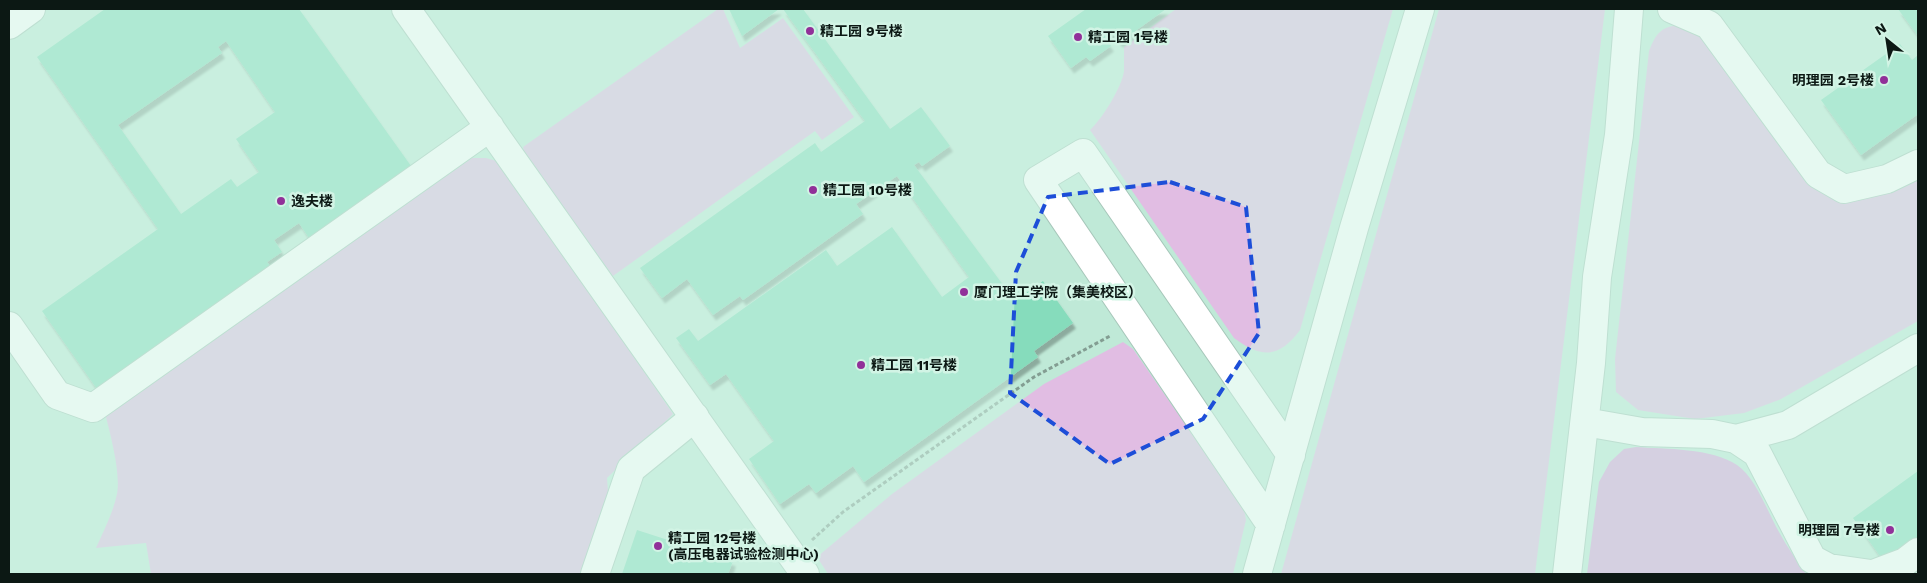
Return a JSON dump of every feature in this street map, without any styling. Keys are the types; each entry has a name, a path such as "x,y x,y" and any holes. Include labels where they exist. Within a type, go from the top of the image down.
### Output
{"street":[{"path":"9,25 30,9"},
{"path":"406,9 799,565"},
{"path":"1257,574 1354,228 1420,9"},
{"path":"1567,574 1585,422 1597,277 1619,134 1629,9"},
{"path":"1672,9 1710,25 1818,174 1844,190 1887,179 1918,164"},
{"path":"9,326 57,395 94,408 490,127"},
{"path":"1271,525 1038,180 1083,152 1291,455"},
{"path":"1736,439 1788,425 1918,348"},
{"path":"595,574 631,469 695,417"},
{"path":"1585,422 1642,432 1712,434 1736,439 1757,453 1812,559 1830,568 1872,574 1905,562 1918,552"}],"path":[{"path":"799,565 843,512 1034,376 1135,323"}],"highlighted area":[{"path":"1170,182 1246,207 1259,333 1203,419 1110,464 1010,393 1016,272 1048,197"}],"shaded area":[{"name":"厦门理工学院（集美校区）","path":"9,9 1918,9 1918,574 9,574"},
{"path":"718,9 723,9 740,48 783,18 854,117 822,140 815,131 613,276 525,155 523,147"},
{"path":"1176,9 1393,9 1300,330 1285,346 1270,352 1253,350 1234,338 1090,130 1106,111 1120,85 1124,71 1124,47"},
{"path":"1439,9 1605,9 1535,574 1281,574"},
{"path":"1679,25 1694,29 1705,40 1810,181 1918,178 1918,321 1781,399 1744,413 1695,419 1638,410 1616,392 1615,359 1649,51 1660,32"},
{"path":"472,158 486,158 500,162 673,414 607,478 609,506 584,574 151,574 146,543 96,548 113,508 118,485 118,475 105,413"},
{"path":"1123,342 1133,349 1244,509 1246,520 1233,574 828,574 817,557 892,494 1044,384"},
{"path":"1636,447 1702,452 1727,459 1737,465 1756,487 1782,538 1806,574 1587,574 1599,482 1610,462 1624,449"}],"building":[{"name":"逸夫楼","path":"105,9 299,9 411,166 309,238 299,223 274,240 282,252 267,262 276,274 102,396 42,311 158,229 37,57","holes":["226,41 275,112 236,139 259,172 237,187 231,179 181,214 118,125 222,53 218,47"]},
{"path":"729,9 779,9 742,36"},
{"name":"精工园 11号楼","path":"783,9 803,9 890,129 921,107 950,146 922,166 919,162 914,165 1015,301 1043,281 1073,323 1034,351 1038,357 864,482 853,466 816,493 809,484 780,504 749,459 774,441 726,374 710,385 676,338 689,329 698,341 826,250 837,266 892,227 942,297 969,277 897,176 856,204 863,214 743,300 740,296 713,315 687,279 662,298 640,268 815,143 821,152 865,121"},
{"name":"精工园 1号楼","path":"1086,9 1166,9 1120,42 1113,33 1105,39 1111,46 1090,61 1086,57 1071,68 1048,36"},
{"path":"1898,9 1918,9 1918,36"},
{"name":"明理园 2号楼","path":"1900,44 1912,60 1918,55 1918,114 1861,155 1821,100"},
{"name":"明理园 7号楼","path":"1918,471 1918,543 1887,566 1853,518"},
{"name":"精工园 12号楼 (高压电器试验检测中心)","path":"637,530 733,561 728,574 622,574"}],"place":[{"name":"精工园 9号楼","path":"810,31"},
{"name":"精工园 1号楼","path":"1078,37"},
{"name":"明理园 2号楼","path":"1884,80"},
{"name":"精工园 10号楼","path":"813,190"},
{"name":"逸夫楼","path":"281,201"},
{"name":"厦门理工学院（集美校区）","path":"964,292"},
{"name":"精工园 11号楼","path":"861,365"},
{"name":"明理园 7号楼","path":"1890,530"},
{"name":"精工园 12号楼 (高压电器试验检测中心)","path":"658,546"}]}
